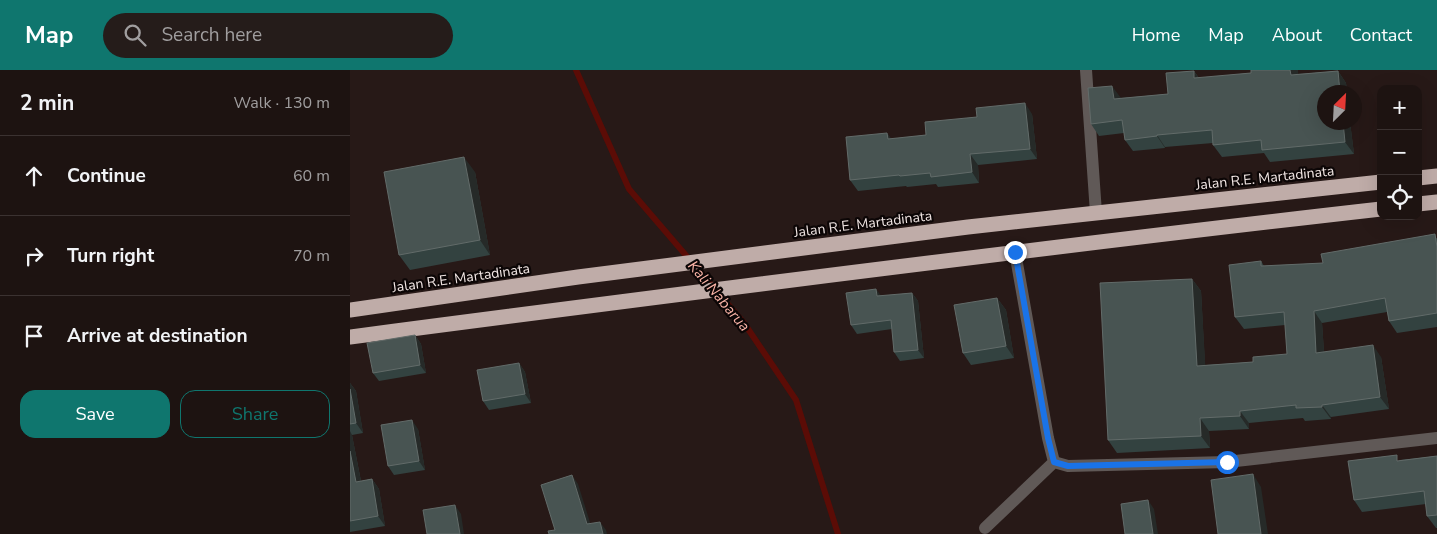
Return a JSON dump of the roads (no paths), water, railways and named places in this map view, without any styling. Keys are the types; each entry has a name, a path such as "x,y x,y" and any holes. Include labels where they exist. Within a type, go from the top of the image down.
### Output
{"highway":[{"path":"1422,178 1437,176"},
{"name":"Jalan R.E. Martadinata","path":"350,310 578,277 968,227 1377,182"},
{"path":"1327,188 1331,214"},
{"path":"1422,204 1437,202"},
{"path":"350,337 1015,252 1377,209"}],"street":[{"path":"1086,70 1096,213"},
{"path":"1015,252 1048,438 1054,462"},
{"path":"1054,462 1068,466 1227,462 1437,438"},
{"path":"985,528 1054,462"}],"waterway":[{"name":"Kali Nabarua","path":"576,70 629,189 744,323 796,400 838,534"}]}
